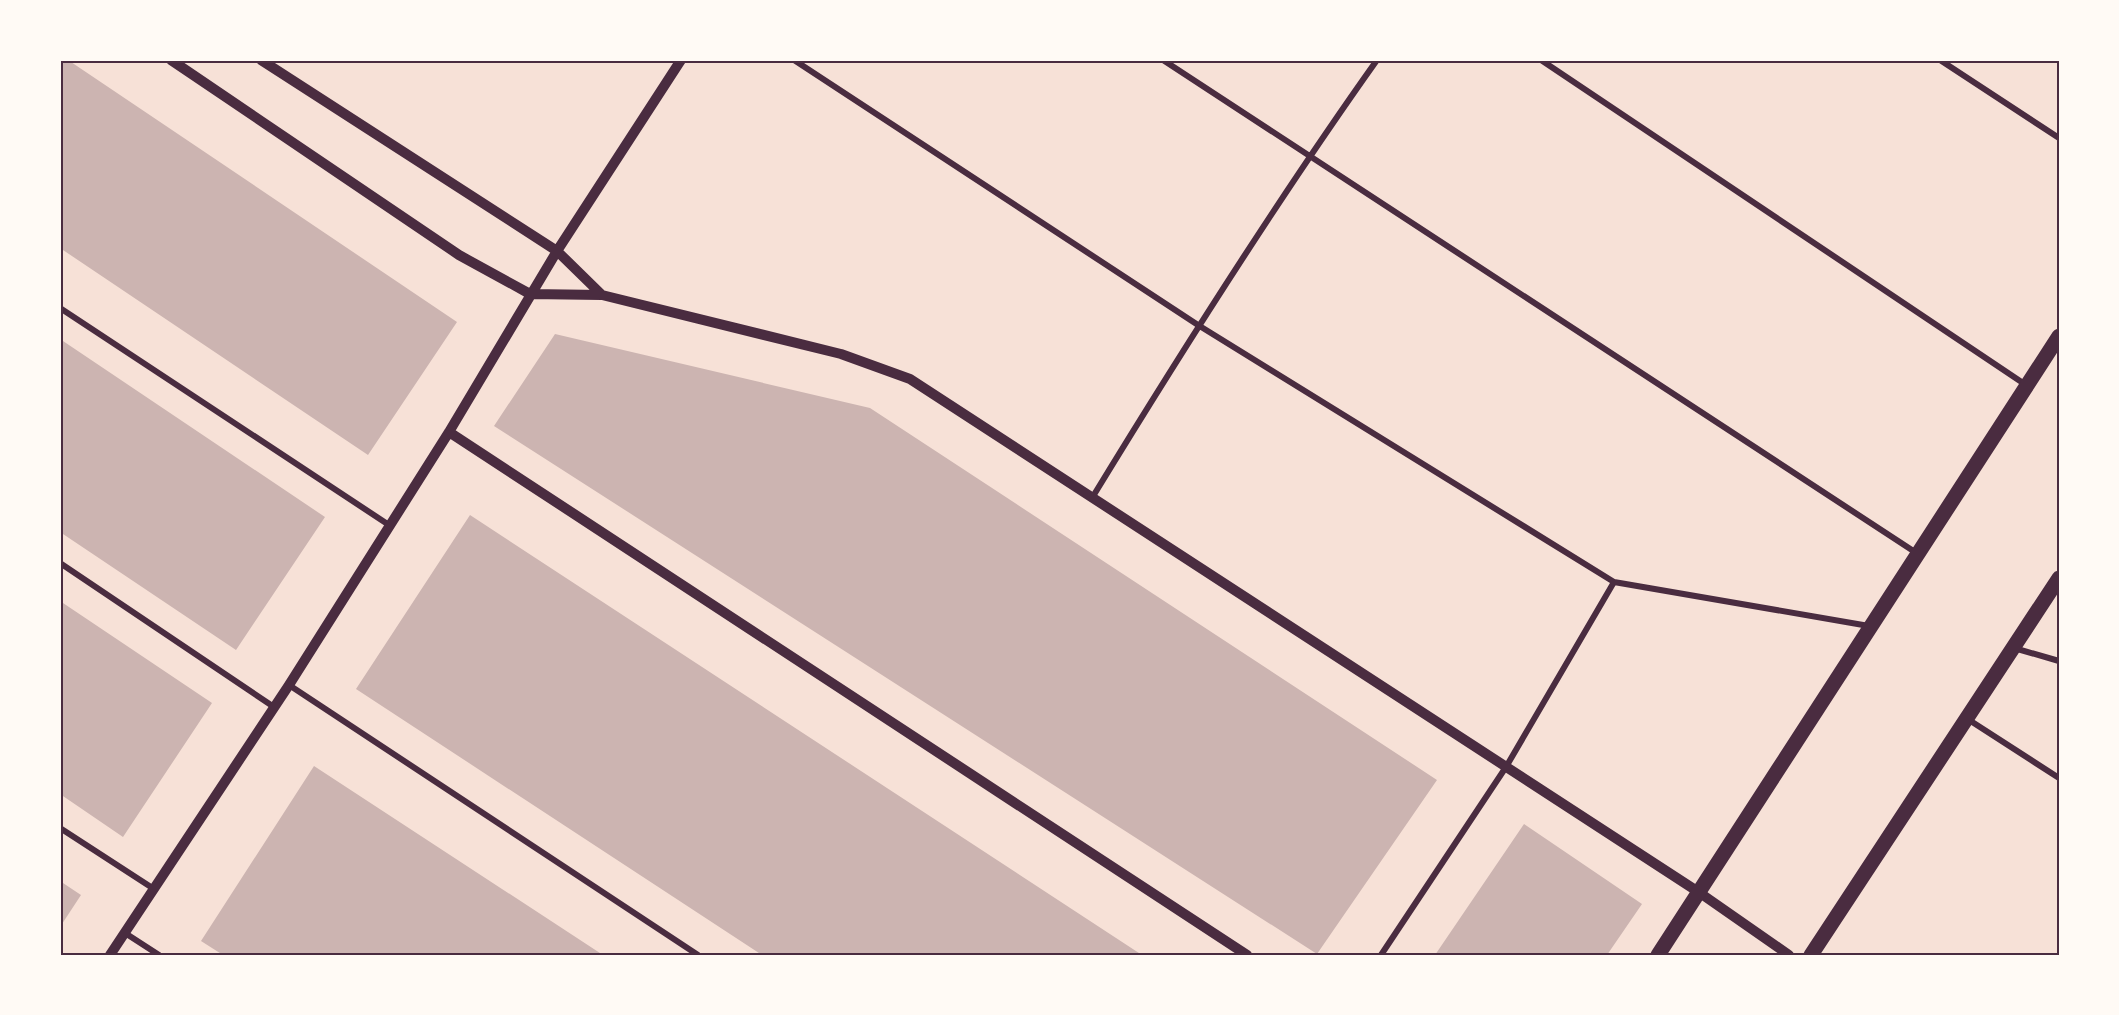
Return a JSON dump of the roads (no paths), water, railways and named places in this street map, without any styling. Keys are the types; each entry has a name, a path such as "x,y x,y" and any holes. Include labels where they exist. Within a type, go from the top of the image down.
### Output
{"main road":[{"path":"1658,955 1700,894 2059,336"},
{"path":"1811,955 2059,578"}],"street":[{"path":"171,60 459,255 530,294 602,295 841,354 910,379 1506,766 1789,955"},
{"path":"261,60 557,251 602,295"},
{"path":"110,955 289,685 449,432 530,294 681,60"},
{"path":"794,60 1198,326 1614,582 1873,626"},
{"path":"1163,60 1310,154 1918,554"},
{"path":"1092,498 1198,326 1310,154 1377,60"},
{"path":"1540,60 2026,385"},
{"path":"1940,60 2059,138"},
{"path":"60,308 389,525"},
{"path":"449,432 1247,955"},
{"path":"60,563 274,707"},
{"path":"1381,955 1506,766 1614,582"},
{"path":"2014,648 2059,661"},
{"path":"289,685 699,955"},
{"path":"1966,717 2059,778"},
{"path":"60,828 154,889"},
{"path":"125,933 159,955"}]}
